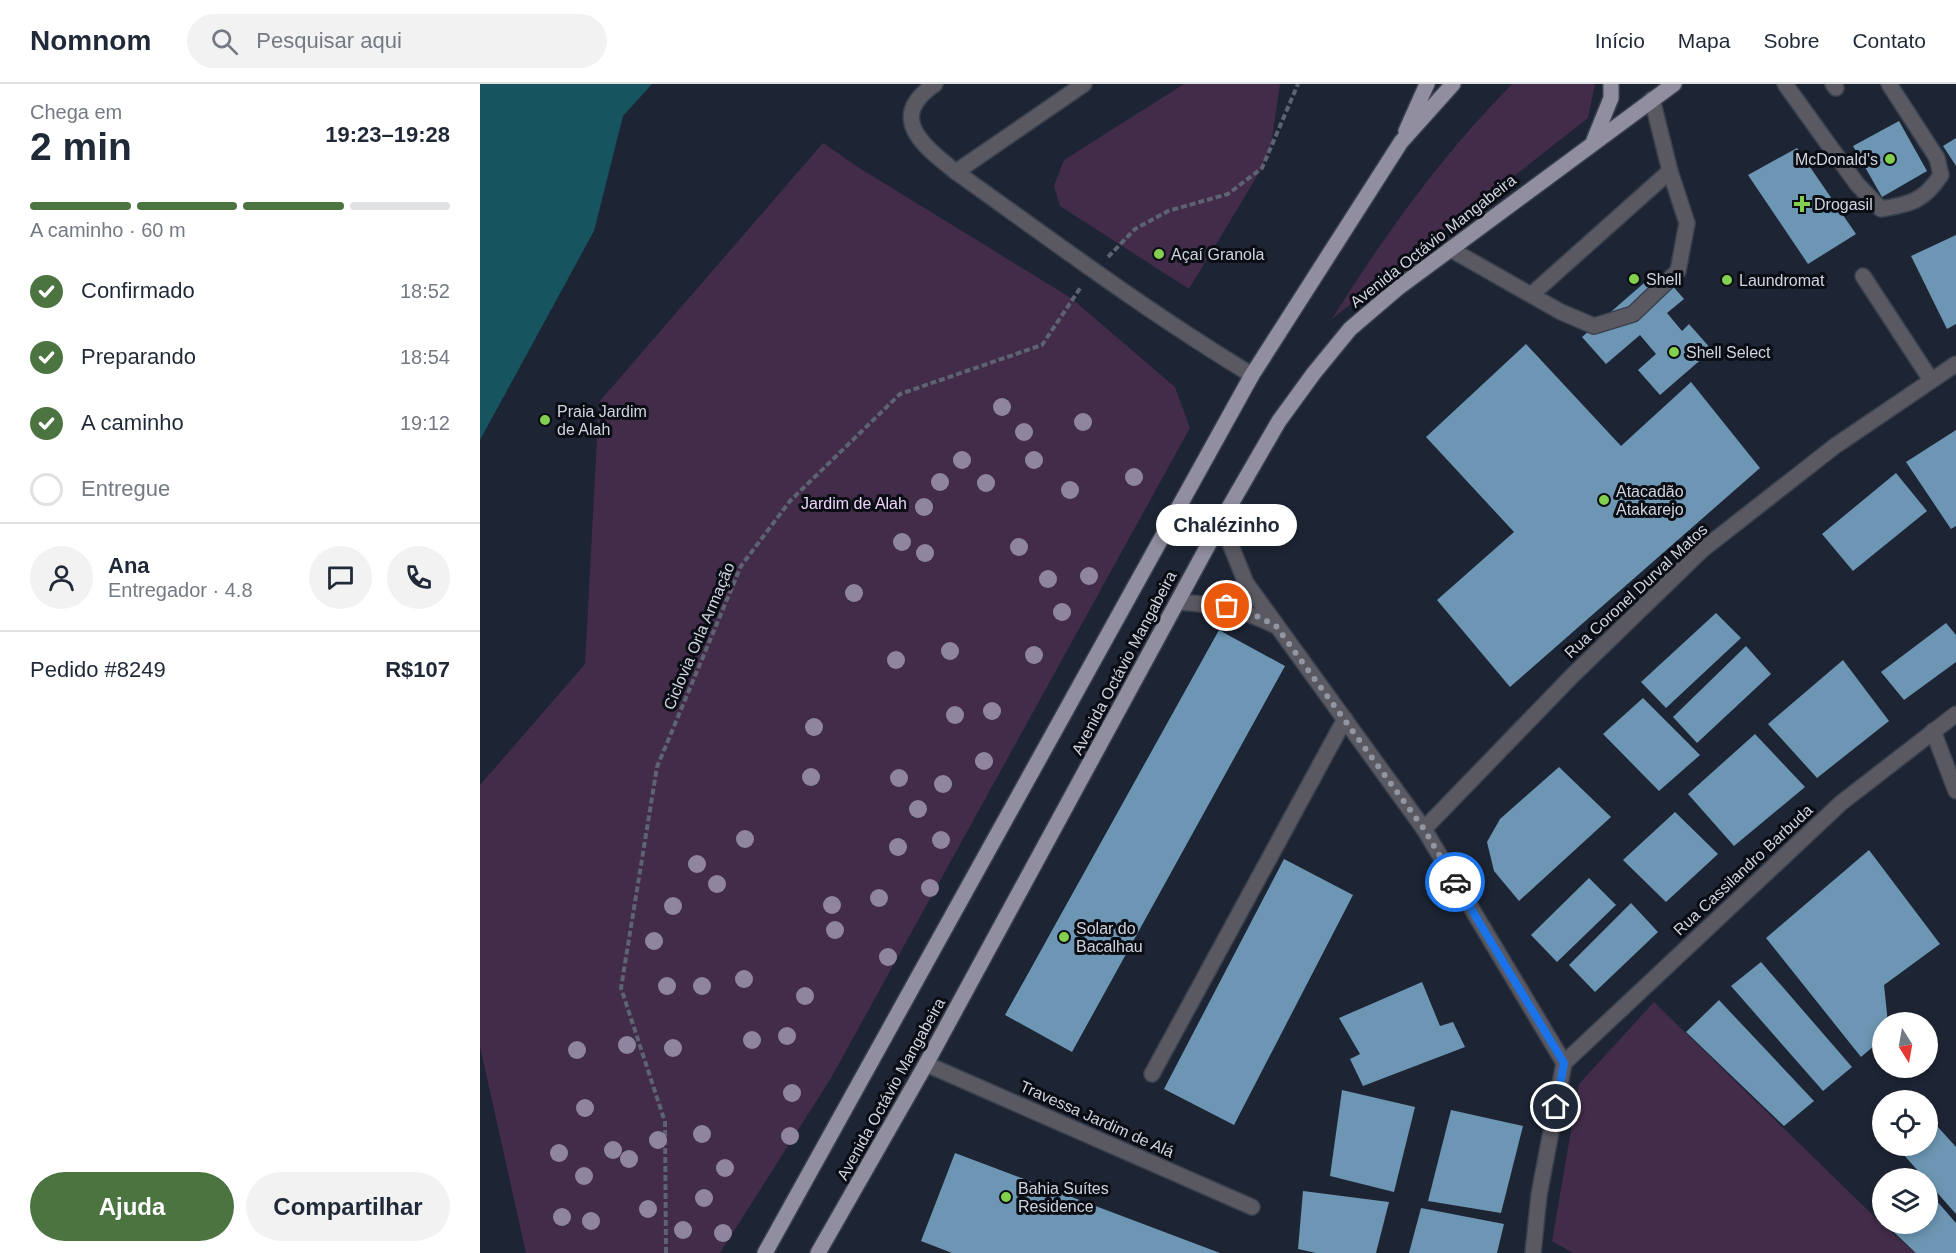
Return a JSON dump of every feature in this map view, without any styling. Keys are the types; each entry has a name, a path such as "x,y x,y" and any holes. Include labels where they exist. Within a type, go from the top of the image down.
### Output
{"main road":[{"path":"1401,142 1427,84"},
{"name":"Avenida Octávio Mangabeira","path":"765,1253 1252,375 1401,142 1453,84"},
{"path":"1594,140 1611,98 1611,84"},
{"name":"Avenida Octávio Mangabeira","path":"818,1253 926,1064 1224,516 1280,421 1328,355 1358,322 1398,288 1594,140 1674,84"}],"street":[{"path":"935,84 915,105 911,124 920,143 956,172 1095,271 1211,350 1252,375"},
{"path":"956,172 1084,84"},
{"path":"1785,84 1857,184 1881,208 1907,205 1929,193 1941,175 1937,158 1888,84"},
{"path":"1450,249 1531,295 1594,326 1633,314 1678,271 1687,223 1670,171 1652,99"},
{"path":"1531,295 1670,171"},
{"path":"1863,276 1931,380"},
{"name":"Rua Coronel Durval Matos","path":"1424,829 1572,676 1702,550 1835,446 1956,364"},
{"path":"1224,516 1229,541 1246,583 1424,829 1564,1063 1539,1195 1533,1253"},
{"path":"1178,602 1227,606 1245,610 1276,626"},
{"name":"Rua Cassilandro Barbuda","path":"1564,1063 1841,803 1956,714"},
{"path":"1152,1074 1346,719"},
{"path":"1933,731 1956,791"},
{"name":"Travessa Jardim de Alá","path":"926,1064 1252,1207"}],"path":[{"name":"Ciclovia Orla Armação","path":"666,1253 665,1122 621,988 657,767 741,566 790,501 900,394 1042,345 1071,298 1135,229 1168,211 1228,194 1262,168 1298,84"}],"green space":[{"path":"1184,84 1280,84 1271,146 1262,168 1189,289 1060,206 1054,186 1064,160"},
{"path":"1512,84 1595,84 1588,118 1332,319 1373,256 1438,167"},
{"name":"Jardim de Alah","path":"823,143 861,169 1071,298 1175,387 1190,428 831,1078 720,1253 526,1253 480,1047 480,785 585,664 599,402"},
{"path":"1654,1002 1872,1214 1872,1234 1894,1234 1916,1253 1573,1253 1552,1241 1579,1084"}],"shaded area":[{"path":"480,84 652,84 623,116 594,231 480,440"}],"building":[{"name":"McDonald's","path":"1899,121 1927,171 1882,197 1853,146"},
{"path":"1956,138 1956,166 1943,146"},
{"name":"Drogasil","path":"1797,148 1856,234 1808,264 1748,175"},
{"path":"1956,235 1956,324 1947,329 1911,256"},
{"path":"1659,270 1684,299 1667,313 1682,331 1689,324 1712,350 1660,395 1638,370 1656,354 1640,335 1606,364 1582,337"},
{"name":"Atacadão Atakarejo","path":"1526,344 1621,446 1691,382 1760,468 1510,687 1437,600 1514,532 1426,437"},
{"path":"1956,430 1956,526 1951,529 1906,462"},
{"path":"1896,473 1927,511 1853,571 1822,534"},
{"path":"1716,613 1741,638 1666,708 1641,682"},
{"path":"1946,623 1956,635 1956,662 1904,700 1881,672"},
{"path":"1219,630 1285,666 1072,1052 1005,1015"},
{"path":"1746,646 1771,674 1697,743 1673,717"},
{"path":"1843,660 1889,721 1817,778 1768,724"},
{"path":"1643,698 1700,755 1659,791 1603,734"},
{"path":"1755,734 1805,787 1734,846 1688,794"},
{"path":"1559,767 1611,817 1519,901 1494,871 1487,842 1500,819"},
{"path":"1675,812 1718,854 1666,902 1623,860"},
{"path":"1869,850 1940,944 1884,985 1887,1012 1872,1012 1872,1048 1861,1057 1766,938"},
{"path":"1284,859 1353,895 1234,1125 1164,1089"},
{"path":"1589,878 1616,905 1557,962 1531,935"},
{"path":"1631,903 1658,932 1595,992 1569,965"},
{"path":"1761,962 1852,1067 1823,1091 1731,986"},
{"path":"1422,982 1440,1026 1453,1022 1465,1047 1363,1086 1350,1059 1360,1054 1339,1018"},
{"path":"1719,1000 1814,1101 1784,1126 1686,1032"},
{"path":"1342,1090 1415,1107 1394,1192 1330,1176"},
{"path":"1451,1110 1523,1126 1501,1213 1428,1201"},
{"path":"1938,1127 1956,1147 1956,1214 1938,1194 1938,1168 1915,1168 1905,1156 1938,1156"},
{"name":"Bahia Suítes Residence","path":"955,1153 1220,1253 952,1253 921,1241"},
{"path":"1303,1191 1389,1202 1376,1253 1316,1253 1298,1249"},
{"path":"1938,1202 1956,1223 1956,1253 1916,1253 1896,1234 1938,1234"},
{"path":"1421,1208 1504,1224 1497,1253 1409,1253"}],"way so far":[{"path":"1227,606 1245,610 1276,626 1424,829 1455,882"}],"place":[{"name":"McDonald's","path":"1890,159"},
{"name":"Drogasil","path":"1802,204"},
{"name":"Açaí Granola","path":"1159,254"},
{"name":"Shell","path":"1634,279"},
{"name":"Laundromat","path":"1727,280"},
{"name":"Shell Select","path":"1674,352"},
{"name":"Praia Jardim de Alah","path":"545,420"},
{"name":"Atacadão Atakarejo","path":"1604,500"},
{"name":"Chalézinho","path":"1227,606"},
{"name":"Solar do Bacalhau","path":"1064,937"},
{"name":"Bahia Suítes Residence","path":"1006,1197"}],"route":[{"path":"1455,882 1564,1063 1556,1107"}]}
